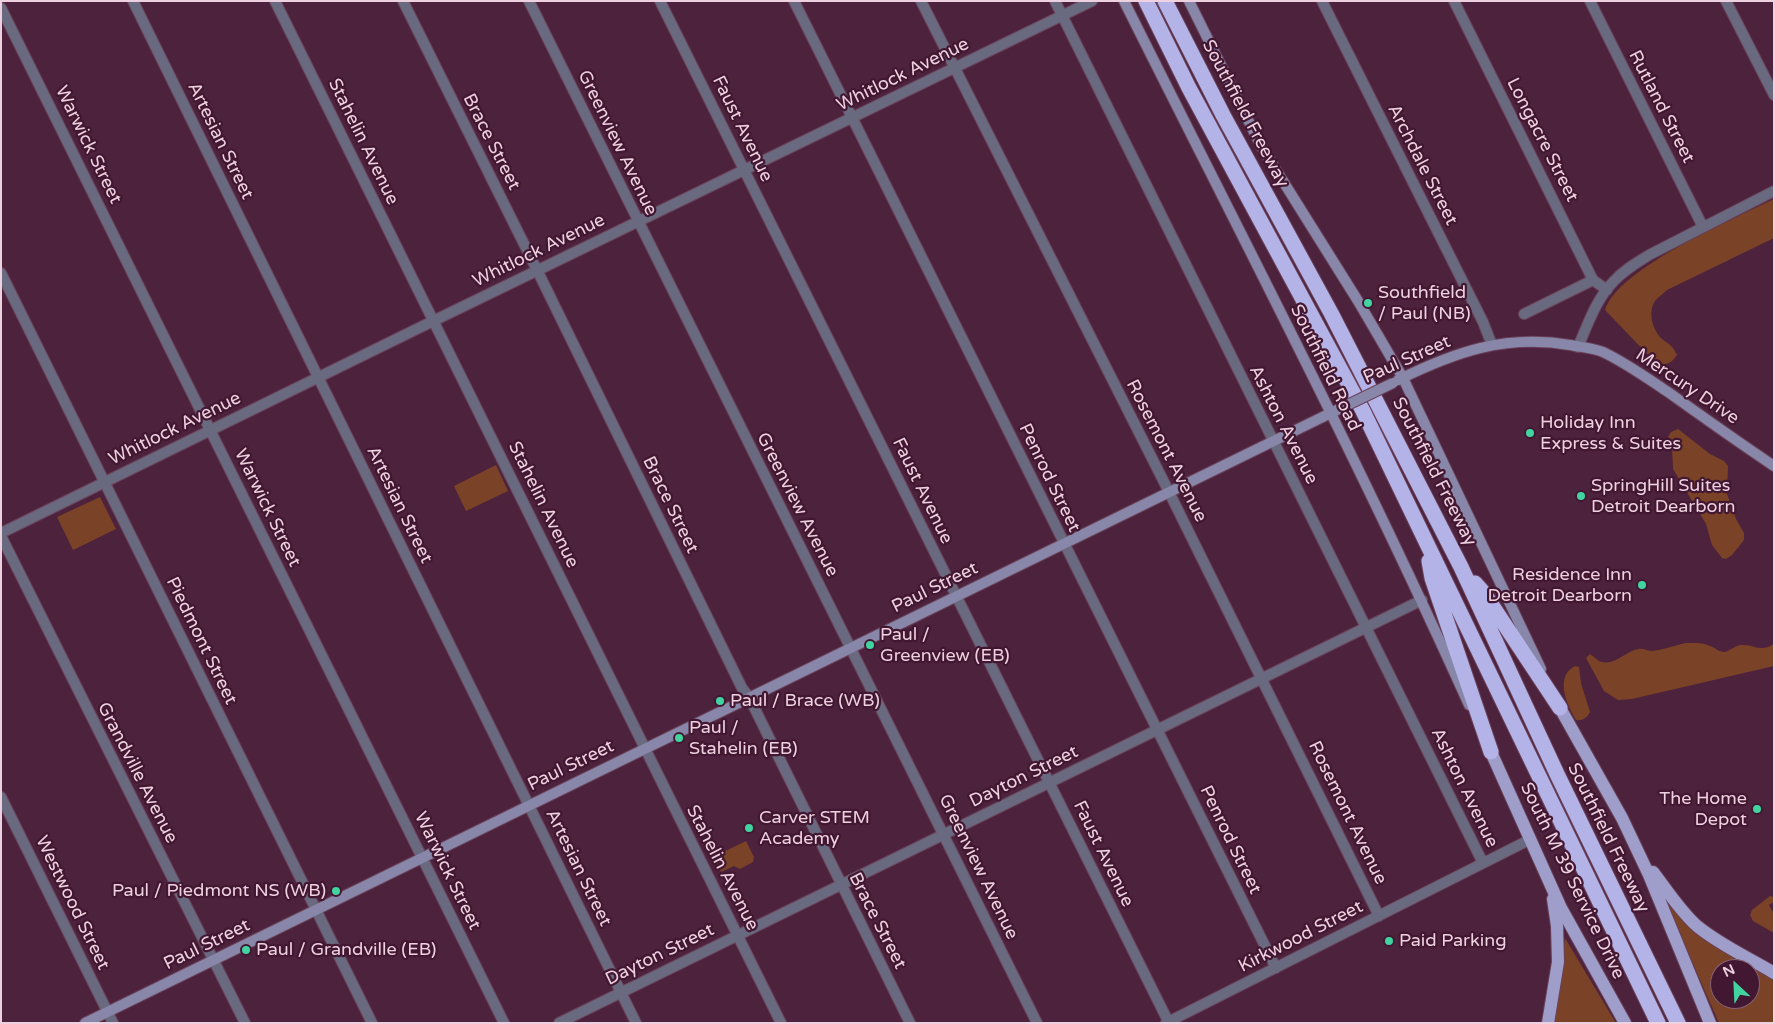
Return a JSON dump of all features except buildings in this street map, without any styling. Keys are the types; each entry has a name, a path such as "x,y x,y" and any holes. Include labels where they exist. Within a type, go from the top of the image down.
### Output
{"highway":[{"name":"Southfield Freeway","path":"1145,1 1189,88 1363,411 1658,1023"},
{"name":"Southfield Freeway","path":"1165,1 1223,115 1331,313 1462,567 1556,774 1678,1023"},
{"path":"1175,1 1189,33 1198,64"},
{"path":"1424,538 1432,578 1491,752"},
{"path":"1462,567 1483,592 1560,708"}],"main road":[{"path":"1560,708 1652,870 1677,905 1708,934 1774,973"},
{"name":"South M 39 Service Drive","path":"1491,752 1562,908 1625,1023"},
{"path":"1622,818 1649,875 1710,1023"},
{"path":"1548,877 1559,946 1556,978 1548,1023"}],"street":[{"name":"Artesian Street","path":"132,1 636,1023"},
{"name":"Stahelin Avenue","path":"275,1 781,1023"},
{"name":"Brace Street","path":"403,1 742,688 749,698 910,1023"},
{"name":"Greenview Avenue","path":"529,1 1037,1023"},
{"name":"Faust Avenue","path":"660,1 1168,1022"},
{"name":"Penrod Street","path":"794,1 1276,968"},
{"name":"Rosemont Avenue","path":"922,1 954,68 1169,492 1379,916"},
{"name":"Ashton Avenue","path":"1055,1 1483,863"},
{"name":"Whitlock Avenue","path":"1,535 317,377 1092,1"},
{"name":"Southfield Road","path":"1124,1 1335,411 1491,752"},
{"path":"1189,1 1261,146 1358,301 1403,378 1560,708"},
{"name":"Archdale Street","path":"1322,1 1478,313 1492,345"},
{"name":"Longacre Street","path":"1454,1 1594,280 1606,290"},
{"name":"Rutland Street","path":"1590,1 1702,227"},
{"path":"1726,1 1774,95"},
{"name":"Warwick Street","path":"1,8 504,1023"},
{"path":"1578,347 1599,300 1613,281 1631,266 1702,227 1774,191"},
{"name":"Piedmont Street","path":"1,273 372,1023"},
{"path":"1524,314 1594,280"},
{"name":"Paul Street","path":"85,1023 644,748 1450,356 1492,345 1517,342 1536,342 1578,347"},
{"name":"Mercury Drive","path":"1578,347 1601,352 1639,372 1774,466"},
{"name":"Grandville Avenue","path":"1,535 245,1023"},
{"name":"Dayton Street","path":"559,1023 1422,600"},
{"name":"Westwood Street","path":"1,797 114,1023"},
{"name":"Kirkwood Street","path":"1168,1022 1531,839"}],"shaded area":[{"path":"1774,199 1774,238 1667,290 1655,301 1651,315 1653,325 1661,338 1672,347 1677,355 1669,363 1660,364 1653,360 1605,310 1614,294 1631,278 1654,262 1679,246"},
{"path":"1678,429 1710,454 1724,461 1728,466 1727,494 1736,519 1744,533 1744,540 1732,555 1726,559 1722,558 1712,545 1706,524 1673,469 1672,445 1668,437 1671,432"},
{"path":"496,465 508,491 466,511 454,486"},
{"path":"100,497 116,529 73,550 57,517"},
{"path":"1685,643 1704,644 1725,652 1741,645 1764,648 1774,644 1774,666 1632,699 1618,700 1604,691 1586,658 1590,654 1604,663 1615,661 1634,650 1650,651"},
{"path":"1575,666 1579,667 1581,683 1590,712 1584,719 1578,720 1576,720 1569,707 1564,692 1565,677"},
{"path":"746,841 754,857 753,862 740,869 734,866 721,872 713,857"},
{"path":"1770,896 1774,897 1774,902 1769,905 1774,914 1774,933 1753,921 1750,915 1752,910"},
{"path":"1667,898 1751,959 1710,959 1710,1002 1665,900"},
{"path":"1565,938 1616,1023 1553,1023"},
{"path":"1760,966 1774,976 1774,1023 1719,1023 1713,1009 1760,1009"}],"place":[{"name":"Southfield / Paul (NB)","path":"1368,303"},
{"name":"Holiday Inn Express & Suites","path":"1530,433"},
{"name":"SpringHill Suites Detroit Dearborn","path":"1581,496"},
{"name":"Residence Inn Detroit Dearborn","path":"1642,585"},
{"name":"Paul / Greenview (EB)","path":"870,645"},
{"name":"Paul / Brace (WB)","path":"720,701"},
{"name":"Paul / Stahelin (EB)","path":"679,738"},
{"name":"The Home Depot","path":"1757,809"},
{"name":"Carver STEM Academy","path":"749,828"},
{"name":"Paul / Piedmont NS (WB)","path":"336,891"},
{"name":"Paid Parking","path":"1389,941"},
{"name":"Paul / Grandville (EB)","path":"246,950"}]}
